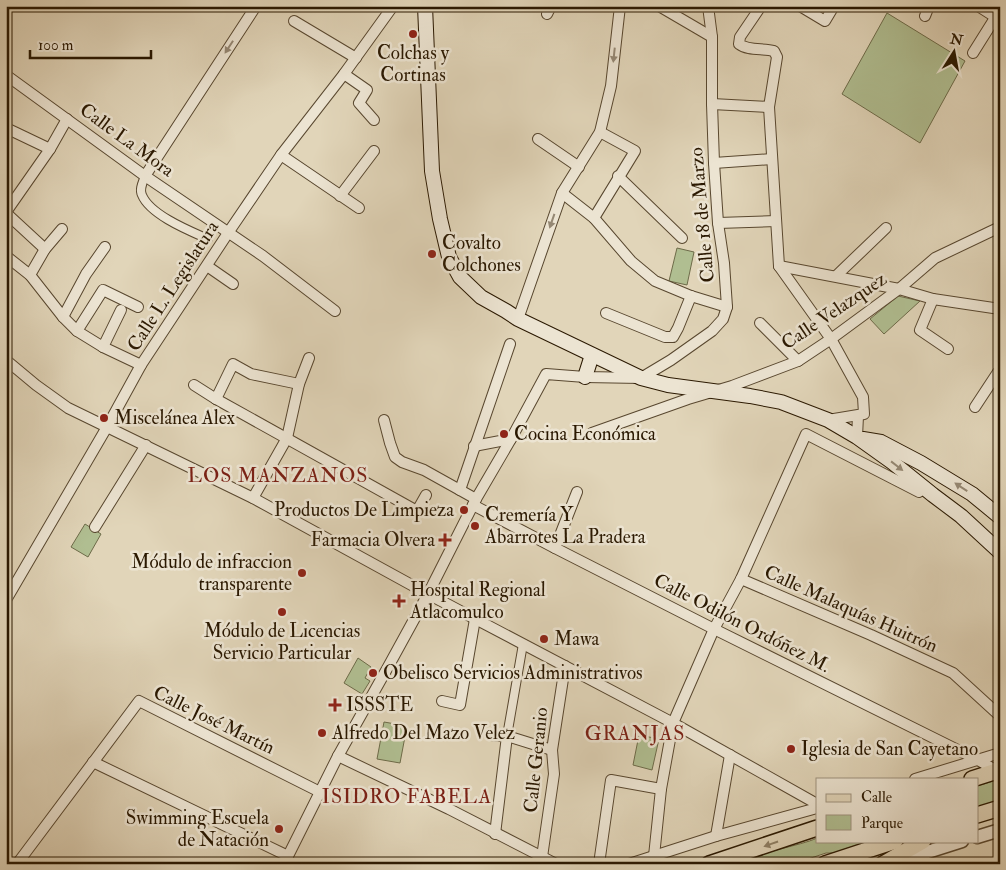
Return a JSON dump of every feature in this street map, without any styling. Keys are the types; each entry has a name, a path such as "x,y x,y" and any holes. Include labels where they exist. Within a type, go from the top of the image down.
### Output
{"main road":[{"path":"425,6 432,172 449,258 460,277 482,297 518,319 641,378 668,385 781,402 828,420 857,437 922,486 961,516 1000,552"},
{"path":"585,377 592,355"},
{"path":"857,437 881,442 922,463 972,494 1000,517"},
{"path":"922,486 924,479 929,474 936,472"},
{"path":"975,778 998,770"},
{"path":"978,815 1000,808"},
{"path":"709,864 726,861 816,828"},
{"path":"824,864 892,842"},
{"path":"883,864 921,842"}],"street":[{"path":"208,239 173,223 149,205 142,195 141,189 144,176 256,6"},
{"name":"Calle L. Legislatura","path":"6,600 141,365 281,155 344,74 393,6"},
{"path":"518,319 562,194 600,132 611,86 620,6"},
{"path":"659,6 712,37"},
{"name":"Calle 18 de Marzo","path":"641,378 671,360 712,330 723,319 727,307 714,163 712,37 708,6"},
{"path":"761,6 740,37 739,44 743,47 774,51 777,57 769,107 779,266 831,338 863,397 864,414 828,420"},
{"path":"800,6 825,21 834,6"},
{"path":"973,53 998,16 978,6"},
{"path":"294,21 356,58"},
{"path":"344,74 366,90 359,103 374,120"},
{"name":"Calle La Mora","path":"6,75 144,176 263,256 335,311"},
{"path":"712,104 769,107"},
{"path":"45,249 6,213 50,149 67,119"},
{"path":"6,128 50,149"},
{"path":"594,218 635,151 600,132"},
{"path":"538,139 579,167"},
{"path":"340,196 374,151"},
{"path":"281,155 359,208"},
{"path":"714,163 772,159"},
{"path":"618,176 682,238"},
{"path":"562,194 594,218 631,261 655,281 691,296 727,307"},
{"path":"718,223 776,221"},
{"name":"Calle Velazquez","path":"592,433 712,391 732,386 798,360 899,289 936,258 1000,226"},
{"path":"836,276 886,228"},
{"path":"30,275 45,249 62,229"},
{"path":"63,316 86,274 105,248"},
{"path":"6,256 30,275 77,331 103,347 141,365"},
{"path":"207,266 233,284"},
{"path":"779,266 899,289 933,299 1000,309"},
{"path":"77,331 103,290 138,307"},
{"path":"606,313 665,337 673,337 691,296"},
{"path":"933,299 920,330 948,350"},
{"path":"103,347 121,310"},
{"path":"760,323 798,360"},
{"path":"460,490 510,344"},
{"path":"254,498 287,438 299,384 309,358"},
{"path":"6,360 68,408 254,498 428,594 673,723 816,803"},
{"path":"216,399 233,364 251,374 299,384"},
{"path":"975,407 998,372 1000,373"},
{"path":"93,762 286,860 338,756 428,594 474,502 546,374 641,378"},
{"path":"194,385 417,511 426,494"},
{"path":"857,437 858,416"},
{"name":"Calle Odilón Ordóñez M.","path":"384,420 390,443 396,457 402,462 424,470 460,490 474,502 555,548 998,770"},
{"path":"741,579 806,434 919,492 922,486"},
{"path":"474,446 511,439"},
{"path":"95,527 146,445"},
{"path":"555,548 577,492"},
{"name":"Calle Malaquías Huitrón","path":"654,856 661,789 673,723 714,629 741,579 871,635 953,673 1000,716"},
{"path":"442,701 460,704 475,619"},
{"path":"495,834 507,736 523,644"},
{"name":"Calle Geranio","path":"542,857 554,774 552,750 565,666"},
{"name":"Calle José Martín","path":"17,864 139,701 320,792"},
{"path":"490,735 507,736 552,750"},
{"path":"918,778 1000,753"},
{"path":"716,836 730,755"},
{"path":"338,756 449,809 556,864"},
{"path":"599,864 611,780 661,789"},
{"path":"629,864 716,836 816,808"},
{"path":"978,837 1000,830"},
{"path":"890,864 959,842"}],"green space":[{"path":"887,13 965,61 920,143 842,94"},
{"path":"677,248 694,252 687,285 669,281"},
{"path":"898,296 920,301 884,334 870,319"},
{"path":"85,524 101,534 88,557 71,547"},
{"path":"358,658 371,667 365,678 370,681 362,694 344,683"},
{"path":"384,722 407,726 400,763 377,759"},
{"path":"639,735 659,739 652,770 633,765"},
{"path":"1000,779 1000,804 978,811 978,786"},
{"path":"816,838 816,842 876,842 835,853 826,853 793,864 746,864 758,856"}],"place":[{"name":"Colchas y Cortinas","path":"413,34"},
{"name":"Covalto Colchones","path":"432,254"},
{"name":"Miscelánea Alex","path":"104,418"},
{"name":"Cocina Económica","path":"504,434"},
{"name":"Productos De Limpieza","path":"464,510"},
{"name":"Cremería Y Abarrotes La Pradera","path":"475,526"},
{"name":"Farmacia Olvera","path":"445,540"},
{"name":"Módulo de infraccion transparente","path":"302,573"},
{"name":"Hospital Regional Atlacomulco","path":"399,601"},
{"name":"Módulo de Licencias Servicio Particular","path":"282,612"},
{"name":"Mawa","path":"544,639"},
{"name":"Obelisco Servicios Administrativos","path":"373,673"},
{"name":"ISSSTE","path":"335,705"},
{"name":"Alfredo Del Mazo Velez","path":"322,733"},
{"name":"Iglesia de San Cayetano","path":"791,749"},
{"name":"Swimming Escuela de Natación","path":"279,829"}],"district":[{"name":"LOS MANZANOS","path":"278,475"},
{"name":"GRANJAS","path":"635,733"},
{"name":"ISIDRO FABELA","path":"407,796"}]}
